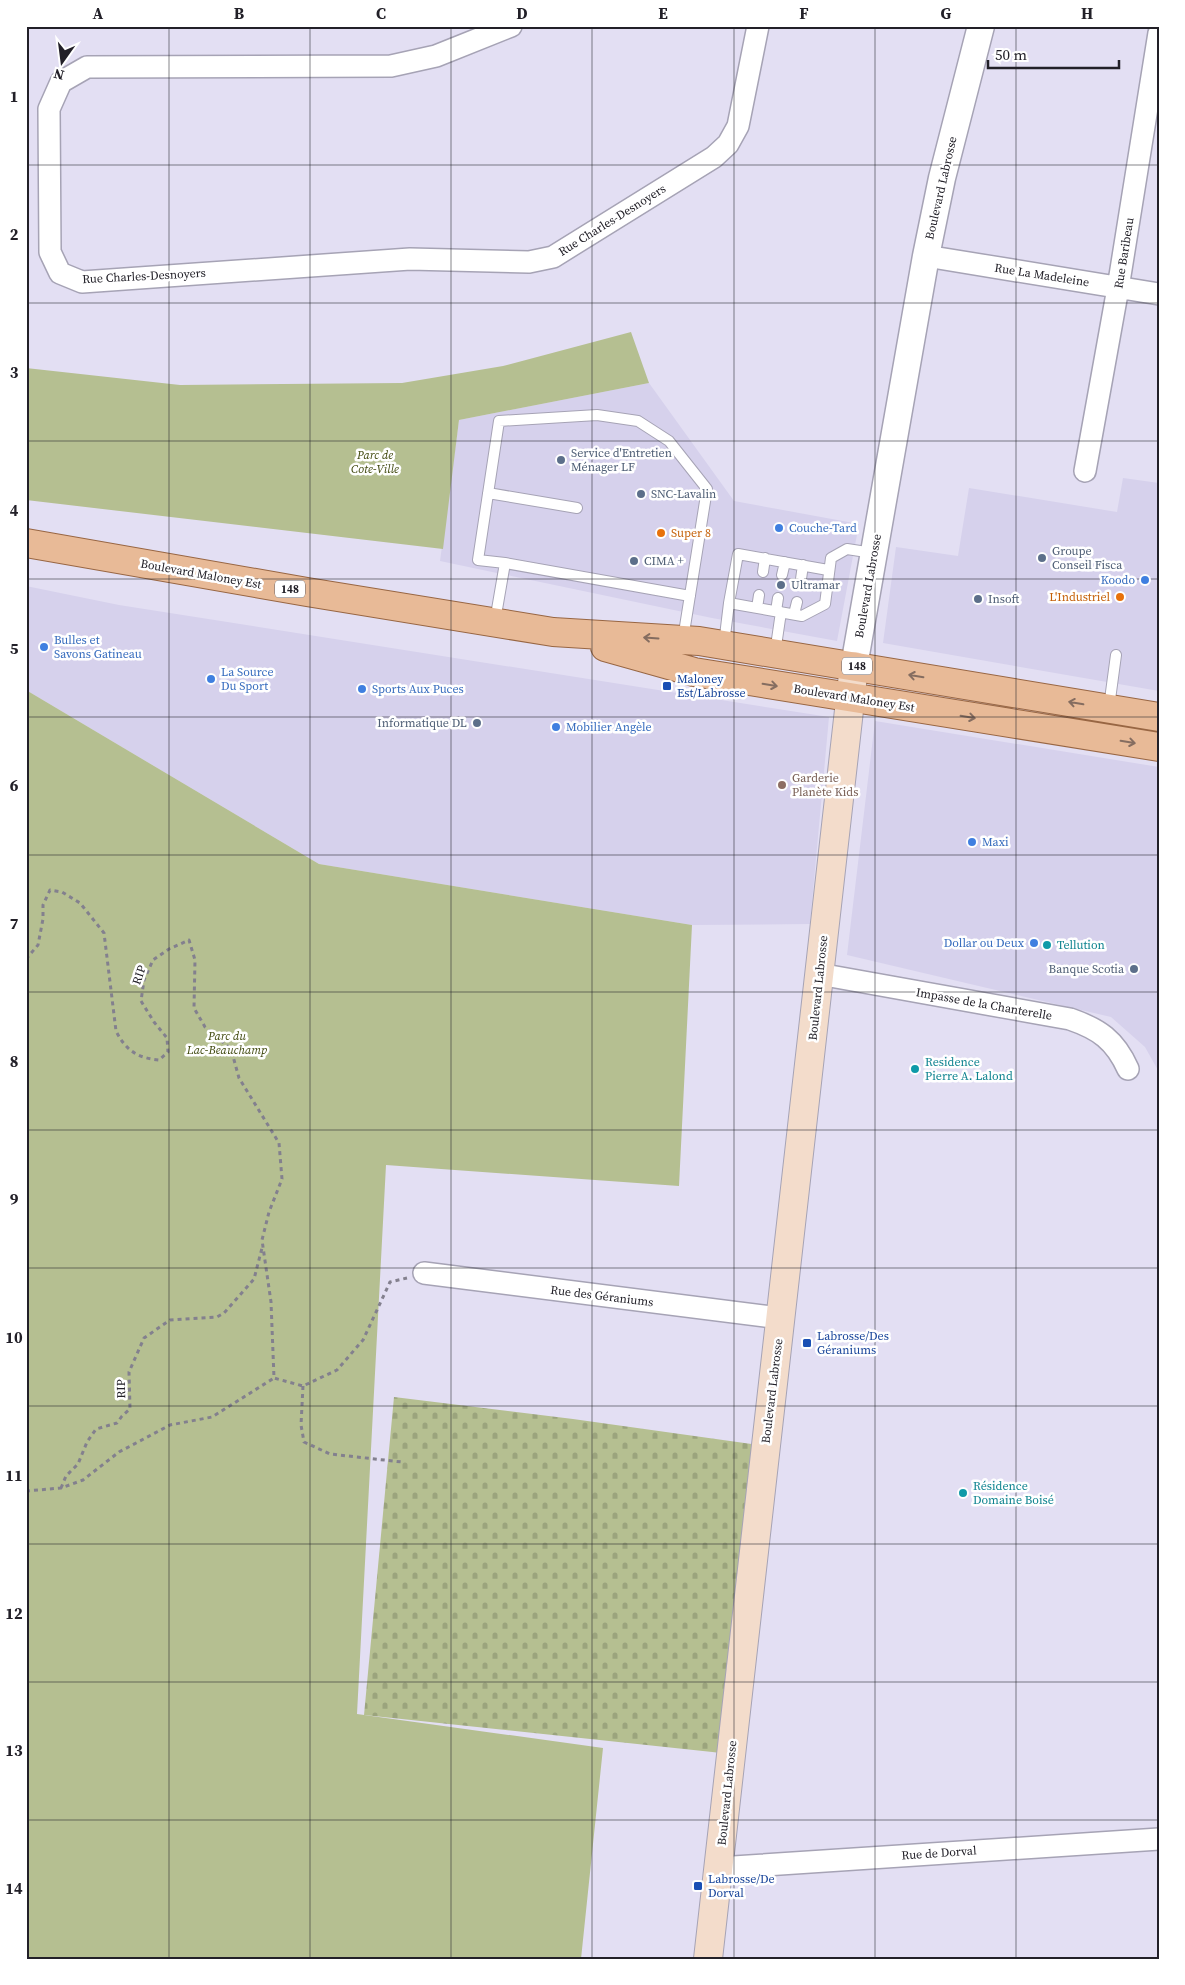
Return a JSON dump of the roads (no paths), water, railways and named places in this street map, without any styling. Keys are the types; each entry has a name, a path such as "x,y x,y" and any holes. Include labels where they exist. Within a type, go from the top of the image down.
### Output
{"main road":[{"name":"Boulevard Maloney Est","path":"26,543 307,592 553,632 694,672 1159,747"},
{"name":"Boulevard Maloney Est","path":"553,632 683,640 724,645 1159,716"},
{"name":"Boulevard Labrosse","path":"708,1959 854,666"}],"street":[{"name":"Rue Charles-Desnoyers","path":"511,26 436,56 391,66 87,67 61,82 49,109 50,252 60,273 82,282 410,259 528,262 553,257 714,157 728,144 738,126 758,26"},
{"name":"Boulevard Labrosse","path":"854,666 926,256 942,178 981,26"},
{"name":"Rue Baribeau","path":"1085,471 1118,288 1159,33"},
{"name":"Rue La Madeleine","path":"926,256 1159,294"},
{"name":"Impasse de la Chanterelle","path":"820,974 1070,1019 1090,1026 1108,1039 1122,1055 1128,1068"},
{"name":"Rue des Géraniums","path":"424,1273 780,1318"},
{"name":"Rue de Dorval","path":"718,1868 1159,1839"}],"lane":[{"path":"683,640 690,596 706,489 669,441 638,421 596,415 499,421 478,560 505,563 690,596"},
{"path":"488,493 577,508"},
{"path":"729,603 802,616 824,604 831,558 848,549 874,553"},
{"path":"724,645 738,554 828,570"},
{"path":"763,572 765,558"},
{"path":"782,575 784,562"},
{"path":"495,622 505,563"},
{"path":"801,579 804,565"},
{"path":"757,608 759,595"},
{"path":"775,654 778,598"},
{"path":"794,614 797,602"},
{"path":"1109,708 1116,655"}],"place":[{"name":"Service d'Entretien Ménager LF","path":"561,460"},
{"name":"SNC-Lavalin","path":"641,494"},
{"name":"Couche-Tard","path":"779,528"},
{"name":"Super 8","path":"661,533"},
{"name":"Groupe Conseil Fisca","path":"1042,558"},
{"name":"CIMA +","path":"634,561"},
{"name":"Koodo","path":"1145,580"},
{"name":"Ultramar","path":"781,585"},
{"name":"L'Industriel","path":"1120,597"},
{"name":"Insoft","path":"978,599"},
{"name":"Bulles et Savons Gatineau","path":"44,647"},
{"name":"La Source Du Sport","path":"211,679"},
{"name":"Maloney Est/Labrosse","path":"667,686"},
{"name":"Sports Aux Puces","path":"362,689"},
{"name":"Informatique DL","path":"477,723"},
{"name":"Mobilier Angèle","path":"556,727"},
{"name":"Garderie Planète Kids","path":"782,785"},
{"name":"Maxi","path":"972,842"},
{"name":"Dollar ou Deux","path":"1034,943"},
{"name":"Tellution","path":"1047,945"},
{"name":"Banque Scotia","path":"1134,969"},
{"name":"Residence Pierre A. Lalond","path":"915,1069"},
{"name":"Labrosse/Des Géraniums","path":"807,1343"},
{"name":"Résidence Domaine Boisé","path":"963,1493"},
{"name":"Labrosse/De Dorval","path":"698,1886"}],"park label":[{"name":"Parc de Cote-Ville","path":"375,462"},
{"name":"Parc du Lac-Beauchamp","path":"227,1043"}]}
